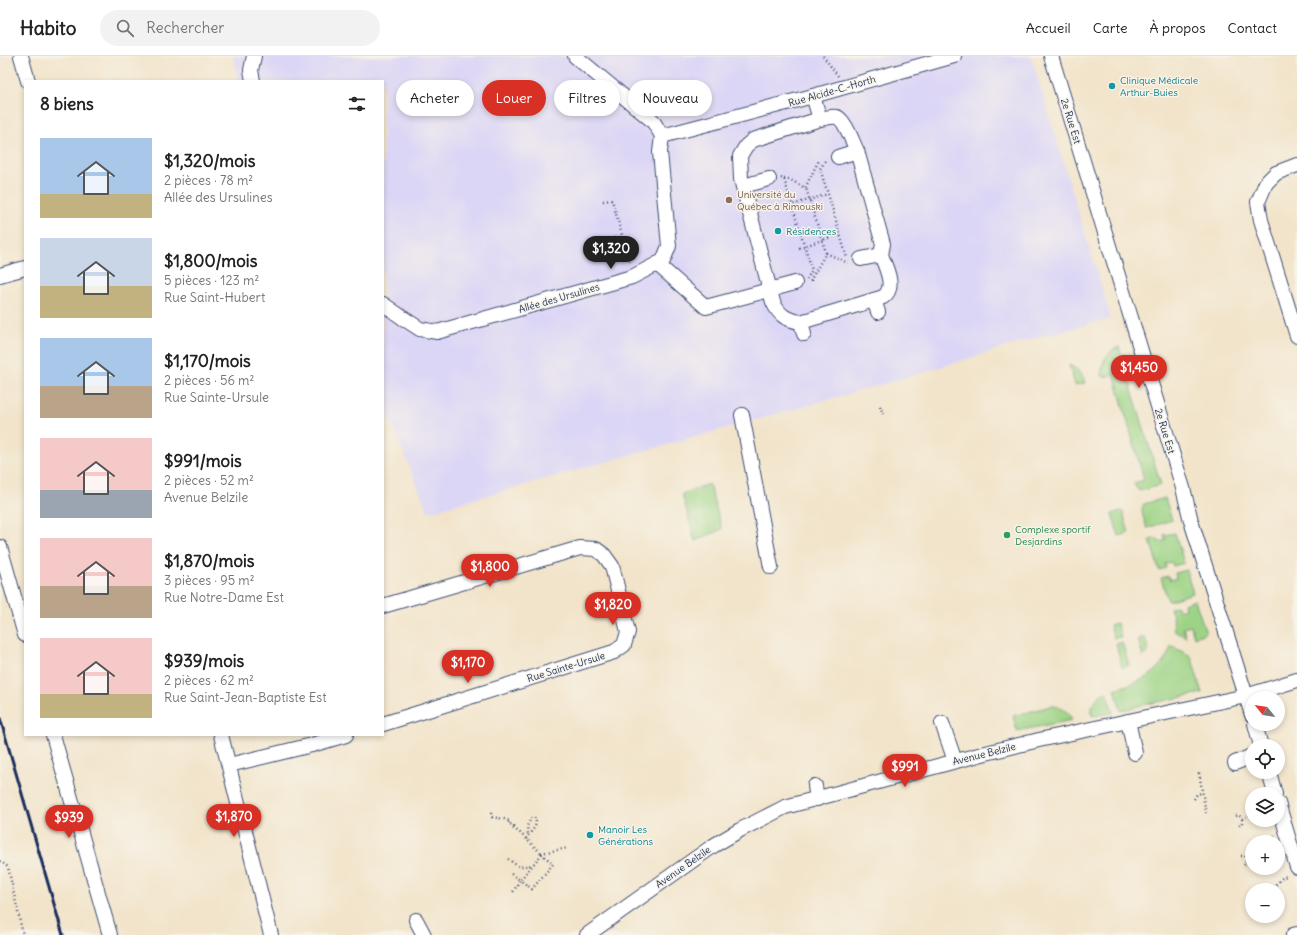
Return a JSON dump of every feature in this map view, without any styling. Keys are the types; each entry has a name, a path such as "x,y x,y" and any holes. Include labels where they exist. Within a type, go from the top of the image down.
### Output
{"street":[{"path":"21,56 28,80"},
{"path":"253,80 251,70 254,56"},
{"path":"575,56 653,121 662,136 660,152 669,246 663,261 658,264 706,307 806,280"},
{"name":"Rue Alcide-C.-Horth","path":"662,136 847,87 954,56"},
{"name":"2e Rue Est","path":"1051,56 1180,480 1191,521 1245,693"},
{"path":"813,96 820,119"},
{"path":"832,116 839,118 843,122 857,151 883,244 881,255 890,281 889,290 876,306 802,328 785,318 777,311 773,302 743,186 740,172 740,156 746,146 753,140 820,119 832,116"},
{"path":"832,159 857,151"},
{"path":"1297,166 1276,173 1266,183 1258,202 1297,336"},
{"path":"743,186 770,179"},
{"path":"861,259 881,255"},
{"name":"Allée des Ursulines","path":"384,305 420,328 437,332 632,277 658,264"},
{"path":"0,275 24,268"},
{"path":"742,415 772,567"},
{"path":"0,547 24,631"},
{"name":"Rue Sainte-Ursule","path":"384,606 580,548 596,549 604,555 612,566 628,632 624,645 614,652 384,724"},
{"name":"Avenue Belzile","path":"1262,691 1297,680"},
{"name":"Avenue Belzile","path":"587,935 713,846 740,830 816,793 1039,740 1245,696"},
{"path":"1128,721 1136,753"},
{"path":"942,723 955,761"},
{"path":"53,736 110,935"},
{"path":"221,736 271,935"},
{"path":"229,765 343,736"},
{"path":"1235,763 1245,759"},
{"path":"1283,827 1293,871"},
{"path":"419,935 416,920 424,935"},
{"path":"1293,935 1297,934"}],"path":[{"path":"823,56 847,87"},
{"path":"805,188 819,161 832,159"},
{"path":"770,179 789,179 806,188 826,253 848,263 820,168 832,159"},
{"path":"784,179 812,270 806,280"},
{"path":"786,207 828,194"},
{"path":"603,201 612,200 631,268 632,277"},
{"path":"799,248 840,235"},
{"path":"614,238 622,237"},
{"path":"806,280 826,253"},
{"path":"880,406 883,414"},
{"path":"1199,773 1206,813"},
{"path":"1194,799 1197,794 1202,794"},
{"path":"491,813 492,817 504,818 510,821 508,823 514,826 512,828 519,832 553,864 532,889 519,878 511,874"},
{"path":"1236,816 1240,815 1242,819"},
{"path":"526,839 536,824 536,819 534,817 532,817 527,826 528,834"},
{"path":"1239,825 1242,824 1242,819"},
{"path":"512,894 520,880 541,853 568,848"},
{"path":"508,859 519,867 532,865"},
{"path":"0,861 8,867 23,935"},
{"path":"1277,883 1293,871"}],"shaded area":[{"name":"Université du Québec à Rimouski","path":"233,56 1031,56 1111,319 1042,336 898,380 428,512 384,405 384,80 239,80"}],"green space":[{"path":"1119,347 1161,485 1140,491 1136,488 1134,483 1144,480 1114,374 1104,377 1102,375 1106,358 1111,352"},
{"path":"1069,365 1080,372 1085,383 1075,385"},
{"path":"709,484 722,529 695,541 682,494"},
{"path":"1165,498 1172,520 1147,528 1142,513 1144,504"},
{"path":"1121,511 1123,512 1129,533 1119,536 1112,514"},
{"path":"1175,533 1184,563 1173,566 1172,562 1165,564 1166,568 1159,570 1150,540 1157,538 1159,542 1166,540 1164,535"},
{"path":"1186,570 1193,593 1168,601 1161,578 1168,576 1170,580 1176,578 1175,573"},
{"path":"1195,600 1206,633 1194,637 1191,626 1183,628 1186,637 1174,631 1173,616 1170,608 1177,606 1179,611 1185,609 1184,604"},
{"path":"1117,623 1121,637 1114,638 1110,625"},
{"path":"1145,637 1149,650 1143,657 1138,639"},
{"path":"1122,642 1129,665 1122,668 1116,644"},
{"path":"1171,646 1191,656 1202,693 1121,711 1115,689 1134,683 1150,675 1162,663"},
{"path":"1106,692 1113,713 1092,716 1094,701"},
{"path":"1051,706 1064,710 1072,720 1017,731 1013,716"}],"railway":[{"path":"0,718 63,935"}],"place":[{"name":"Clinique Médicale Arthur-Buies","path":"1112,86"},
{"name":"Université du Québec à Rimouski","path":"729,200"},
{"name":"Résidences","path":"778,231"},
{"name":"Complexe sportif Desjardins","path":"1007,535"},
{"name":"Manoir Les Générations","path":"590,835"}]}
